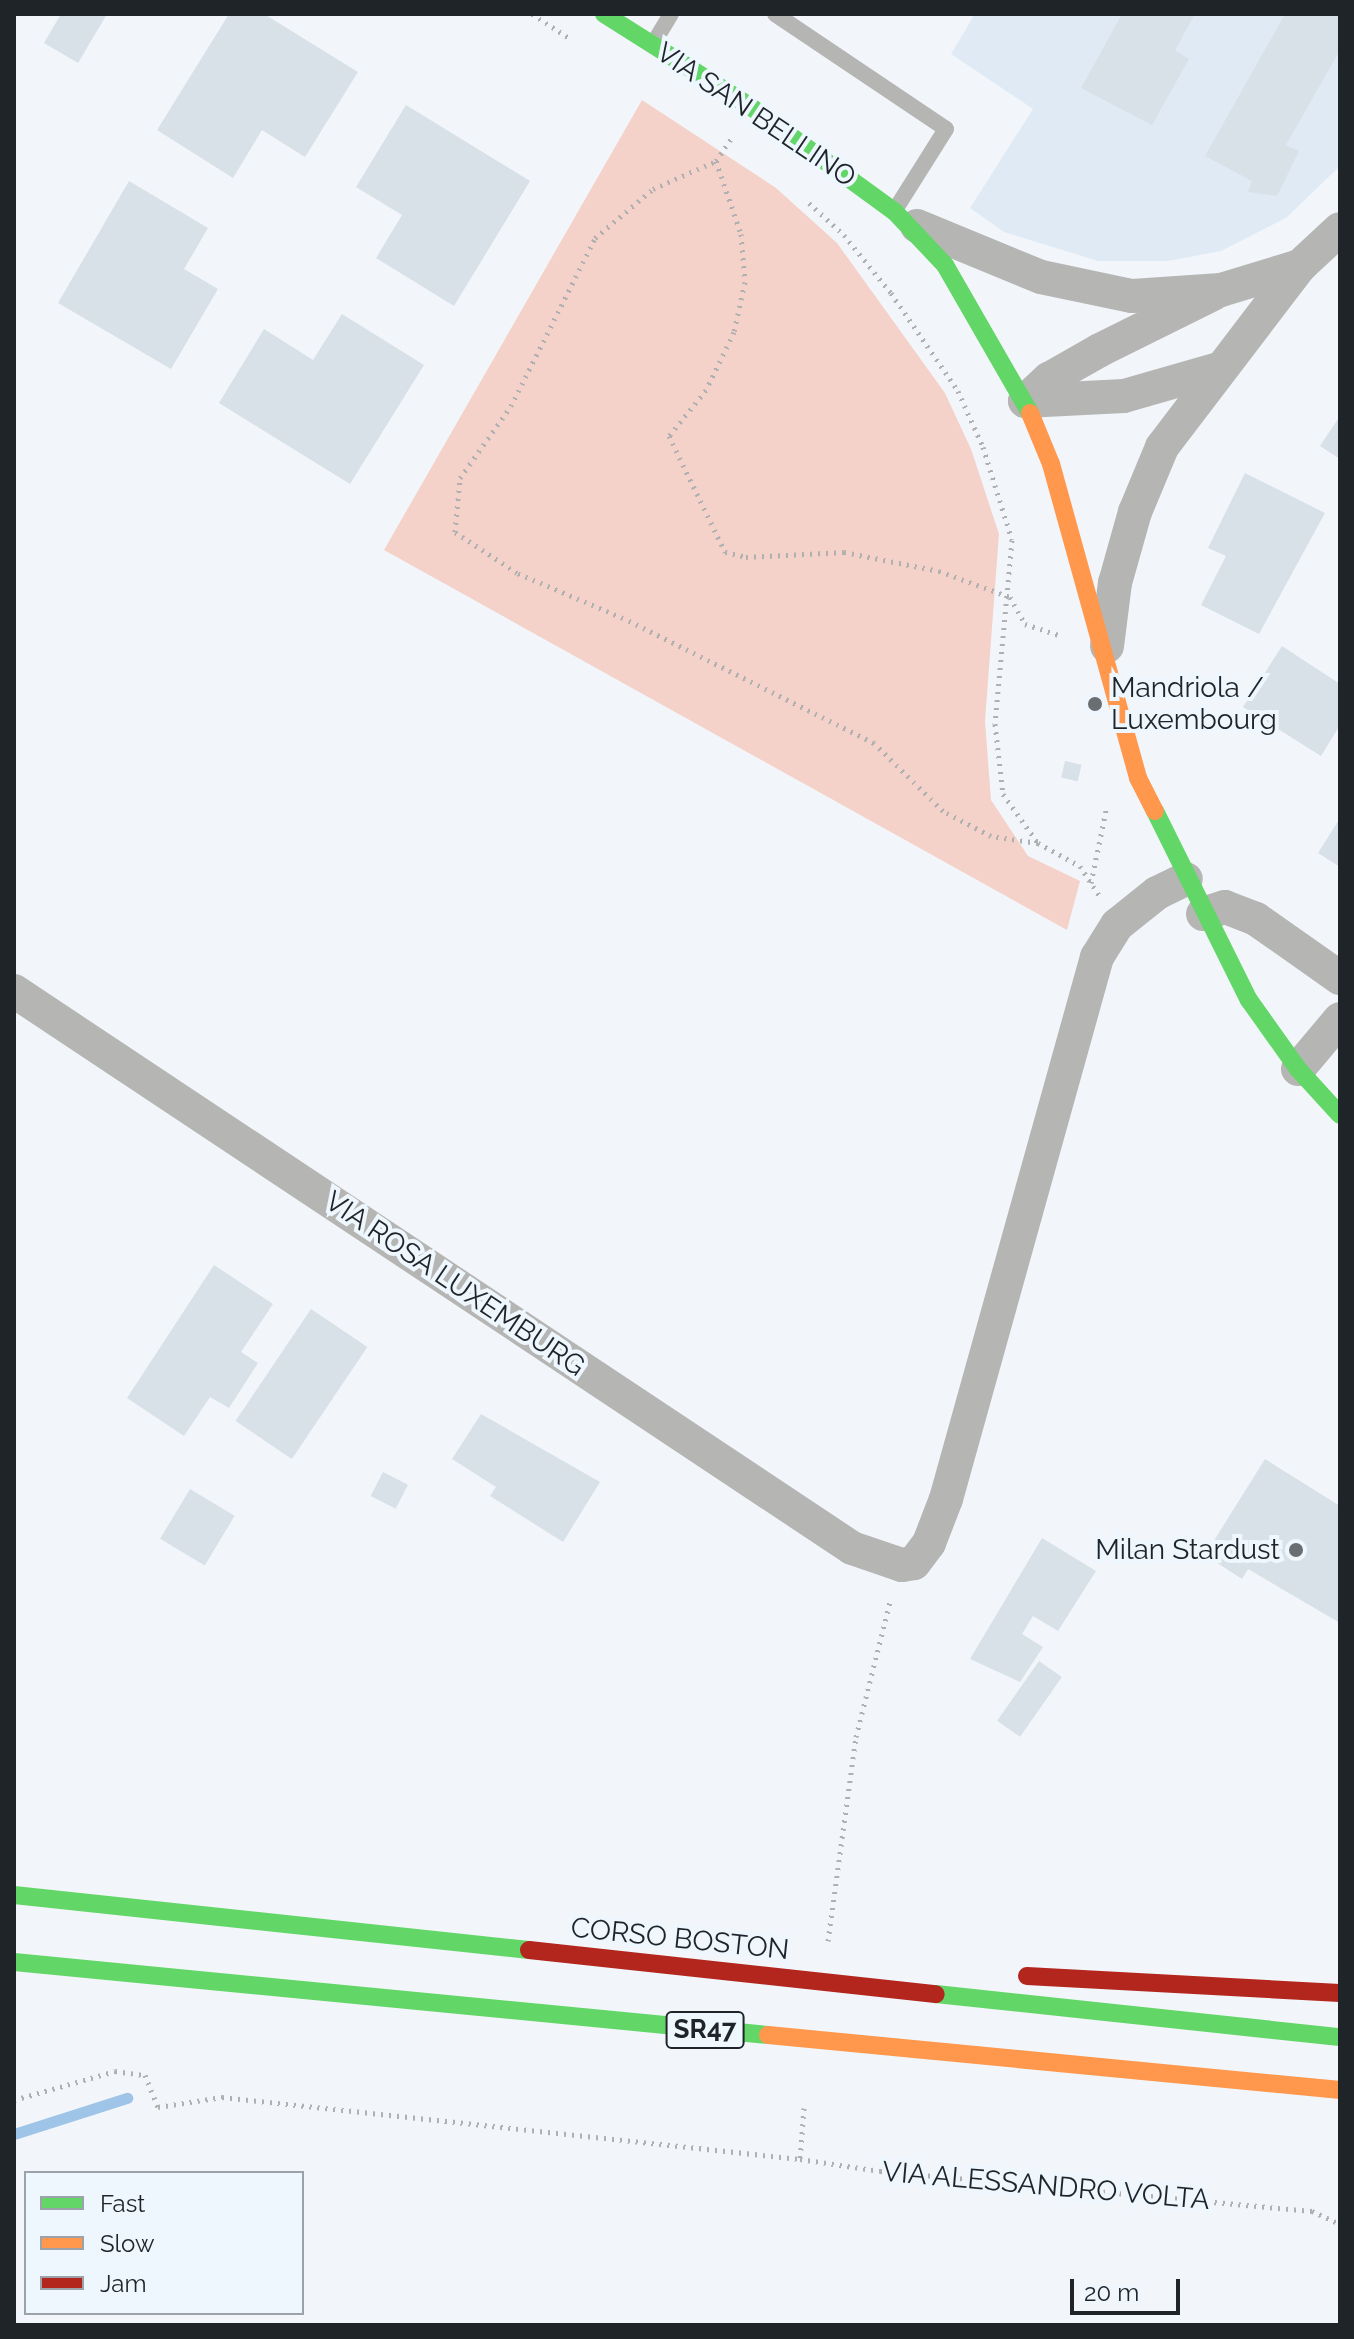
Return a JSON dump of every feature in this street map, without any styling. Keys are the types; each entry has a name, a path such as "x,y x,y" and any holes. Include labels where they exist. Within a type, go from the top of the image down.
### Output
{"main road":[{"name":"VIA SAN BELLINO","path":"604,14 751,107 899,216 945,265 1025,401 1076,549 1104,666"},
{"path":"1104,666 1138,778 1203,914 1249,1000 1298,1069 1340,1115"},
{"name":"CORSO BOSTON","path":"14,1895 1340,2037"},
{"name":"SR47","path":"14,1965 1340,2090"},
{"path":"1011,1976 1340,1993"},
{"path":"877,1989 966,1978"}],"street":[{"name":"VIA SAN BELLINO","path":"899,216 971,252 1087,290 1132,296 1221,290"},
{"name":"VIA SAN BELLINO","path":"1104,666 1115,583 1135,512 1162,447 1218,369 1300,266 1340,229"},
{"name":"VIA SAN BELLINO","path":"1025,401 1049,379 1100,350 1221,290 1300,266"},
{"path":"1025,401 1124,396 1218,369"},
{"path":"902,1565 914,1563 929,1543 946,1499 1097,957 1117,925 1157,893 1186,879"},
{"path":"1203,914 1225,907 1256,919 1340,978"},
{"name":"VIA ROSA LUXEMBURG","path":"14,991 852,1548 902,1565"},
{"path":"1298,1069 1340,1019"}],"lane":[{"path":"653,44 671,14"},
{"path":"775,14 946,129 899,216"}],"path":[{"path":"718,132 741,147"},
{"path":"1064,636 1025,624 1010,597 939,571 844,552 746,557 725,552 669,436 706,390 734,332 745,282 741,234 716,161 653,189 595,238 511,406 460,478 455,532 517,573 623,618 874,743 943,811 991,836 1038,843 1080,866 1099,896"},
{"path":"802,197 863,258 958,391 988,462 1012,540 1010,597 995,724 997,764 1003,794 1038,843"},
{"path":"1091,883 1107,803"},
{"path":"828,1942 856,1737 902,1565"},
{"name":"VIA ALESSANDRO VOLTA","path":"14,2100 115,2071 145,2075 158,2107 222,2097 800,2159 880,2171 1312,2211 1340,2224"},
{"path":"800,2159 804,2108"}],"shaded area":[{"path":"970,14 1340,14 1340,166 1286,218 1221,251 1168,261 1098,261 1004,232 970,208 1033,109 951,54 973,17"},
{"path":"642,100 776,188 837,243 945,393 971,449 999,534 985,721 991,800 1028,856 1080,881 1067,930 384,550"}],"building":[{"path":"61,14 107,14 78,63 44,43"},
{"path":"229,14 264,14 358,72 305,157 262,130 233,178 157,130"},
{"path":"1122,14 1195,14 1175,50 1189,59 1152,125 1081,88"},
{"path":"1285,14 1340,14 1340,50 1286,145 1299,151 1277,196 1248,192 1252,181 1205,156"},
{"path":"406,105 530,181 454,306 376,258 402,215 356,187"},
{"path":"129,181 208,228 184,269 218,289 171,369 58,303"},
{"path":"342,314 424,365 350,484 219,403 264,329 313,360"},
{"path":"1340,416 1340,459 1320,446"},
{"path":"1245,473 1325,513 1259,634 1201,605 1226,556 1208,548"},
{"path":"1282,646 1340,684 1340,725 1321,756 1243,707"},
{"path":"1065,761 1082,765 1078,781 1061,778"},
{"path":"1340,818 1340,867 1318,853"},
{"path":"214,1265 273,1304 241,1352 258,1363 229,1408 210,1397 184,1436 127,1398"},
{"path":"311,1309 367,1347 292,1459 236,1421"},
{"path":"481,1414 600,1482 563,1542 490,1496 496,1487 452,1459"},
{"path":"1265,1459 1340,1506 1340,1623 1248,1569 1242,1579 1205,1555"},
{"path":"383,1472 408,1485 396,1509 371,1496"},
{"path":"190,1489 235,1516 205,1565 160,1539"},
{"path":"1042,1538 1096,1571 1058,1631 1033,1616 1022,1634 1043,1647 1020,1682 970,1659"},
{"path":"1039,1661 1062,1677 1020,1737 997,1721"}],"waterway":[{"path":"14,2134 127,2098"}],"traffic: fast":[{"path":"604,14 751,107 895,212 945,265 1030,413"},
{"path":"1155,811 1249,1000 1298,1069 1340,1115"},
{"path":"14,1895 529,1950"},
{"path":"14,1962 768,2035"},
{"path":"936,1994 1340,2037"}],"traffic: slow":[{"path":"1030,413 1051,464 1138,778 1155,811"},
{"path":"768,2035 1340,2090"}],"traffic: jam":[{"path":"529,1950 936,1994"},
{"path":"1027,1976 1340,1993"}],"place":[{"name":"Mandriola / Luxembourg","path":"1095,704"},
{"name":"Milan Stardust","path":"1296,1550"}]}
